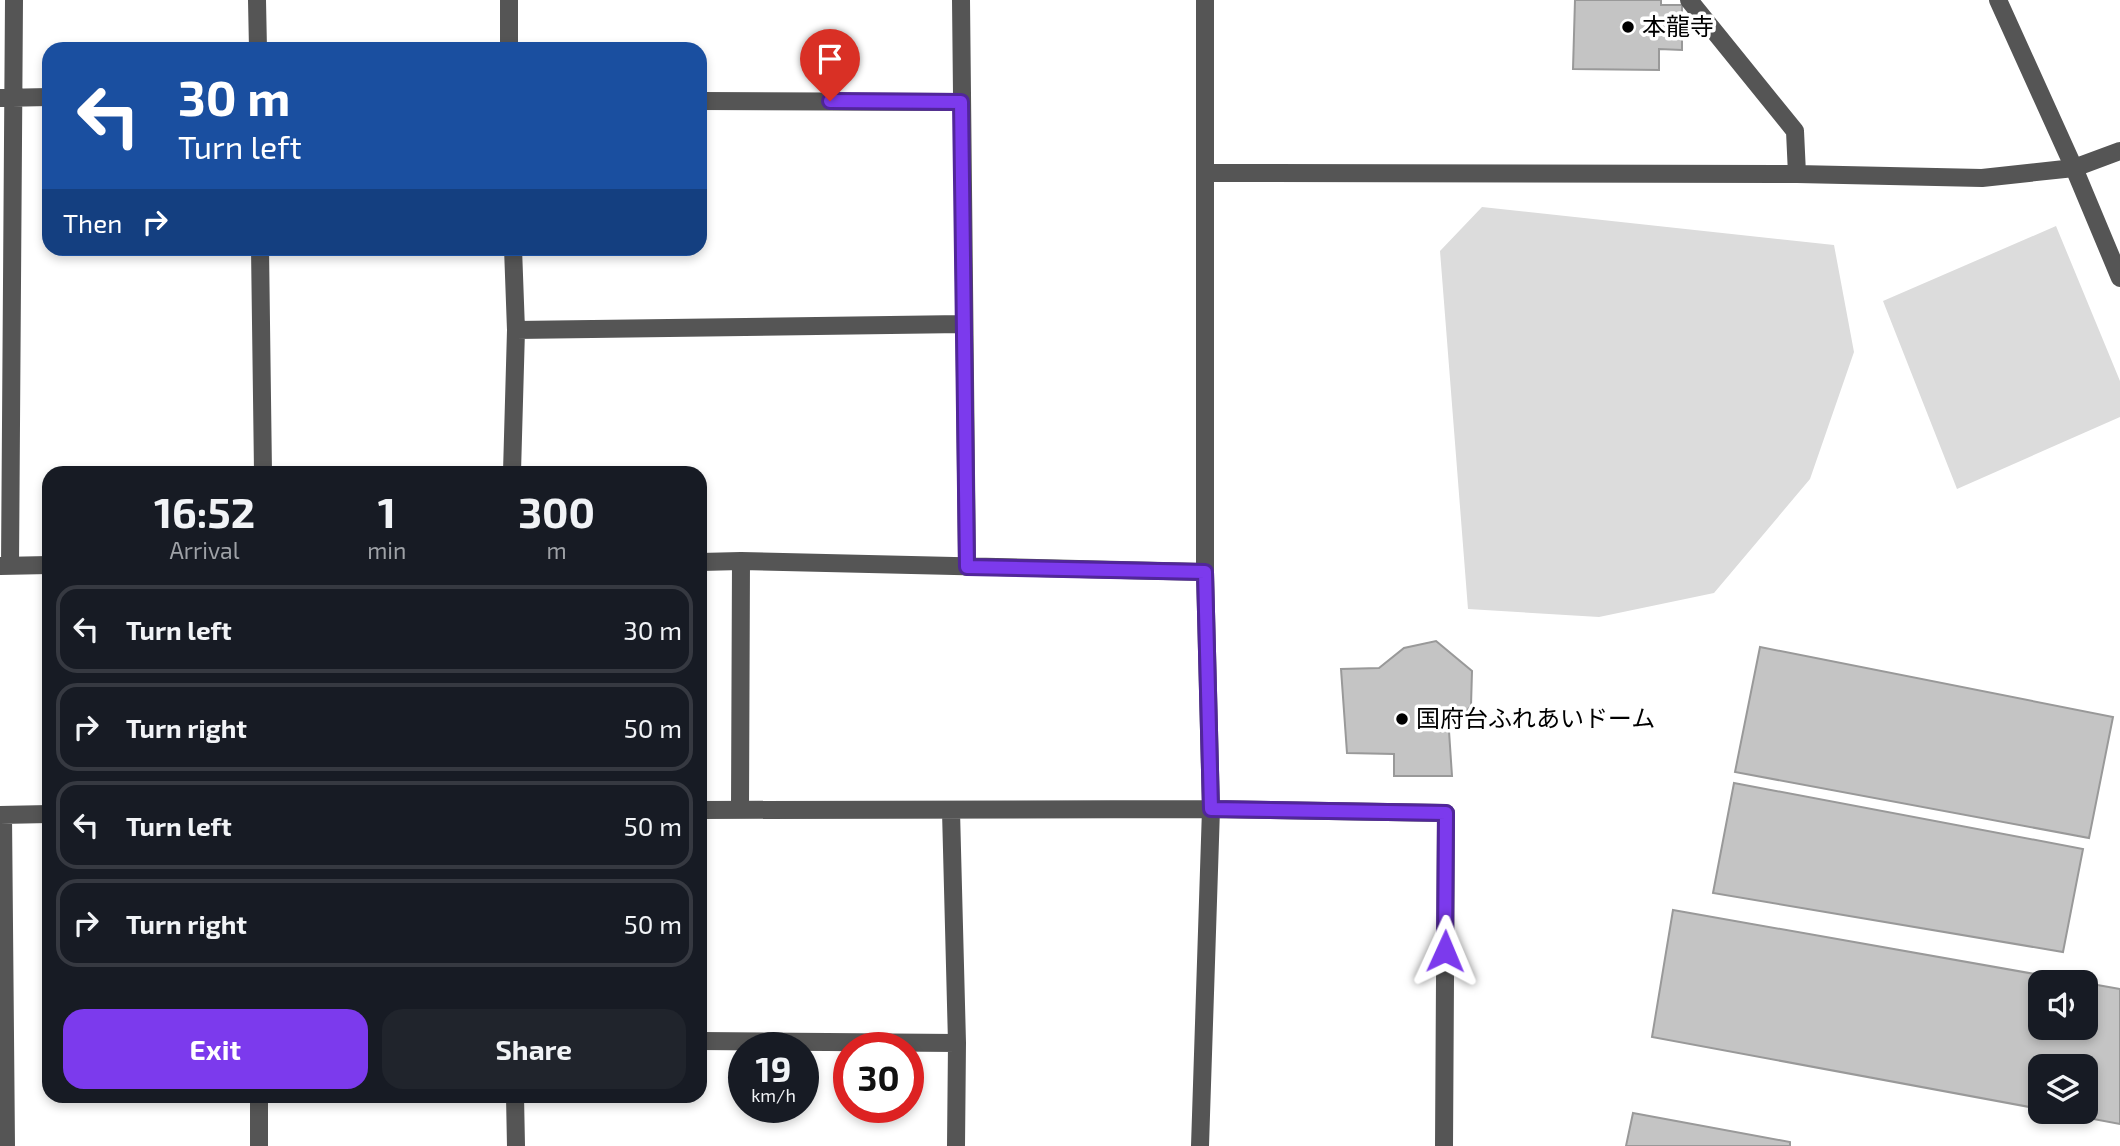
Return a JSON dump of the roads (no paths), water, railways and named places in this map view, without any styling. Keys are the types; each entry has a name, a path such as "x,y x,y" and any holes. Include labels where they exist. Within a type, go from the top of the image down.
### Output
{"street":[{"path":"14,0 7,98 5,566 42,565"},
{"path":"257,0 258,42"},
{"path":"509,0 509,42"},
{"path":"961,0 967,567"},
{"path":"1200,1146 1211,809 1205,572 1205,0"},
{"path":"1689,0 1795,131 1797,174"},
{"path":"1998,0 2120,278"},
{"path":"7,98 42,97"},
{"path":"707,101 961,102"},
{"path":"1206,173 1797,174 1982,178 2074,168 2120,151"},
{"path":"260,256 263,466"},
{"path":"512,466 516,330 513,256"},
{"path":"516,330 963,324"},
{"path":"740,808 741,561"},
{"path":"707,562 1205,572"},
{"path":"707,810 1211,809 1446,813 1444,1146"},
{"path":"951,811 957,1044 956,1146"},
{"path":"6,1146 2,815 42,814"},
{"path":"707,1041 957,1044"},
{"path":"259,1103 259,1146"},
{"path":"515,1103 516,1146"}],"place":[{"name":"本龍寺","path":"1628,27"},
{"name":"国府台ふれあいドーム","path":"1402,719"}]}
